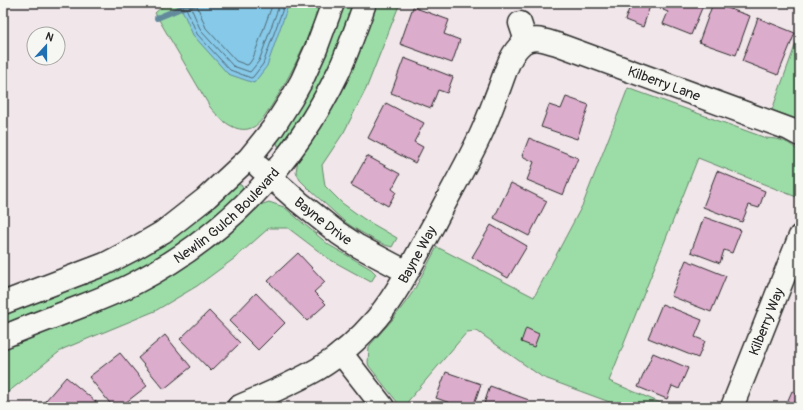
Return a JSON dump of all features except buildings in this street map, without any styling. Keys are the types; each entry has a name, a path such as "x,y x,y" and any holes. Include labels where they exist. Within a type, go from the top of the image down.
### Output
{"street":[{"name":"Newlin Gulch Boulevard","path":"3,303 105,264 163,232 210,194 249,158 273,128 302,80 316,49 333,3"},
{"name":"Newlin Gulch Boulevard","path":"3,337 136,283 197,246 222,226 243,206 296,144 325,98 345,57 365,3"},
{"name":"Kilberry Lane","path":"523,32 789,129 800,136"},
{"name":"Bayne Way","path":"238,407 300,379 319,368 341,353 378,317 407,272 475,146 511,59 519,47 523,32"},
{"name":"Bayne Drive","path":"249,158 338,234 407,272"},
{"name":"Kilberry Way","path":"732,407 800,236"},
{"path":"341,353 383,407"}],"green space":[{"path":"164,3 321,3 298,57 278,96 258,124 252,128 242,129 227,123 210,107 155,13 164,5"},
{"path":"341,3 355,3 338,51 312,104 281,146 278,146 277,140 318,72 324,59 334,32"},
{"path":"375,3 400,3 366,89 344,132 322,165 325,186 342,203 364,219 397,238 392,247 371,238 345,222 300,180 296,172 298,159"},
{"path":"800,32 800,121 772,110"},
{"path":"628,88 766,138 784,141 800,153 799,198 698,158 609,381 670,407 623,407 542,377 477,331 467,332 403,407 401,407 369,366 369,347 408,299 437,247 534,297 583,204"},
{"path":"235,184 241,185 243,192 206,227 135,273 3,327 3,313"},
{"path":"269,202 284,207 329,245 371,269 376,274 371,282 329,259 288,228 269,228 235,258 197,286 155,311 63,349 3,396 3,347 260,205"}],"water":[{"path":"181,3 289,3 267,66 254,83 228,74 193,35 180,5"}],"waterway":[{"path":"157,18 186,6 198,3"}]}
